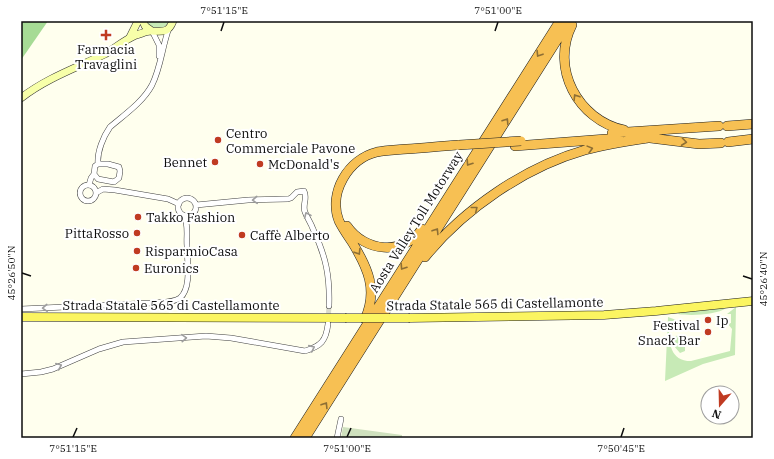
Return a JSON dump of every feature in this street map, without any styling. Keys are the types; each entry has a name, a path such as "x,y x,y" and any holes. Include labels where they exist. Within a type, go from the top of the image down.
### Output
{"highway":[{"name":"Aosta Valley Toll Motorway","path":"295,438 336,371 560,21"},
{"name":"Aosta Valley Toll Motorway","path":"305,438 569,21"},
{"path":"575,21 566,42 564,56 567,76 572,90 580,103 597,119 610,126 631,131"},
{"path":"454,186 433,212 421,231 410,240 399,246 385,248 371,246 365,243 349,228 342,212 341,199 346,181 355,169 366,161 379,156 631,131 753,124"},
{"path":"393,299 410,281 430,251 451,229 484,201 503,189 534,171 578,153 609,144 648,138"},
{"path":"518,143 648,138 699,144 753,138"},
{"path":"336,371 342,357 368,313 371,291 365,263 343,228 338,216 337,194 343,177 349,168 359,160 376,152 457,148"}],"main road":[{"path":"130,37 138,21"},
{"path":"142,21 145,26 152,31"},
{"path":"21,98 44,82 105,53 120,45 130,37 152,31 163,31 173,23"},
{"name":"Strada Statale 565 di Castellamonte","path":"21,317 410,318 604,315 753,301"}],"street":[{"path":"158,65 161,59 166,36 173,23"},
{"path":"98,164 98,158 106,133 110,127 144,96 152,85 158,65 160,51 159,45 152,31"},
{"path":"89,185 94,174 94,166 98,164 108,164 119,167 120,171 119,178 114,182 98,179 94,174"},
{"path":"96,193 94,188 89,185 84,185 80,188 79,194 81,198 89,201 94,198 96,193 103,189 115,190 168,199 179,204"},
{"path":"196,205 248,200 288,199 297,192 304,191 306,194 304,206 305,211 325,258 330,288 329,306"},
{"path":"21,309 152,303 179,299 185,289 188,274 187,228 184,216 179,210 179,204 188,198 193,200 196,205 194,213 190,216 184,216"},
{"path":"21,374 47,371 110,345 130,342 206,336 231,338 305,351 315,348 322,342 326,335 328,324"},
{"path":"337,438 341,419"}],"green space":[{"path":"21,21 48,21 21,60"},
{"path":"145,21 170,21 166,26 159,28 151,27"},
{"path":"736,307 735,355 703,364 665,381 668,317 679,321 669,322 671,348 678,357 683,360 691,361 730,351 732,329 728,324 731,323 731,314 727,314"},
{"path":"726,308 716,312 703,314 678,314 680,312"},
{"path":"685,335 685,351 680,353 674,346 673,338 675,336"},
{"path":"343,427 402,435 402,438 341,438"}],"tunnel":[{"path":"328,321 329,306"}],"place":[{"name":"Farmacia Travaglini","path":"106,35"},
{"name":"Centro Commerciale Pavone","path":"218,140"},
{"name":"Bennet","path":"215,162"},
{"name":"McDonald's","path":"260,164"},
{"name":"Takko Fashion","path":"138,217"},
{"name":"PittaRosso","path":"137,233"},
{"name":"Caffè Alberto","path":"242,235"},
{"name":"RisparmioCasa","path":"137,251"},
{"name":"Euronics","path":"136,268"},
{"name":"Ip","path":"708,320"},
{"name":"Festival Snack Bar","path":"708,332"}]}
